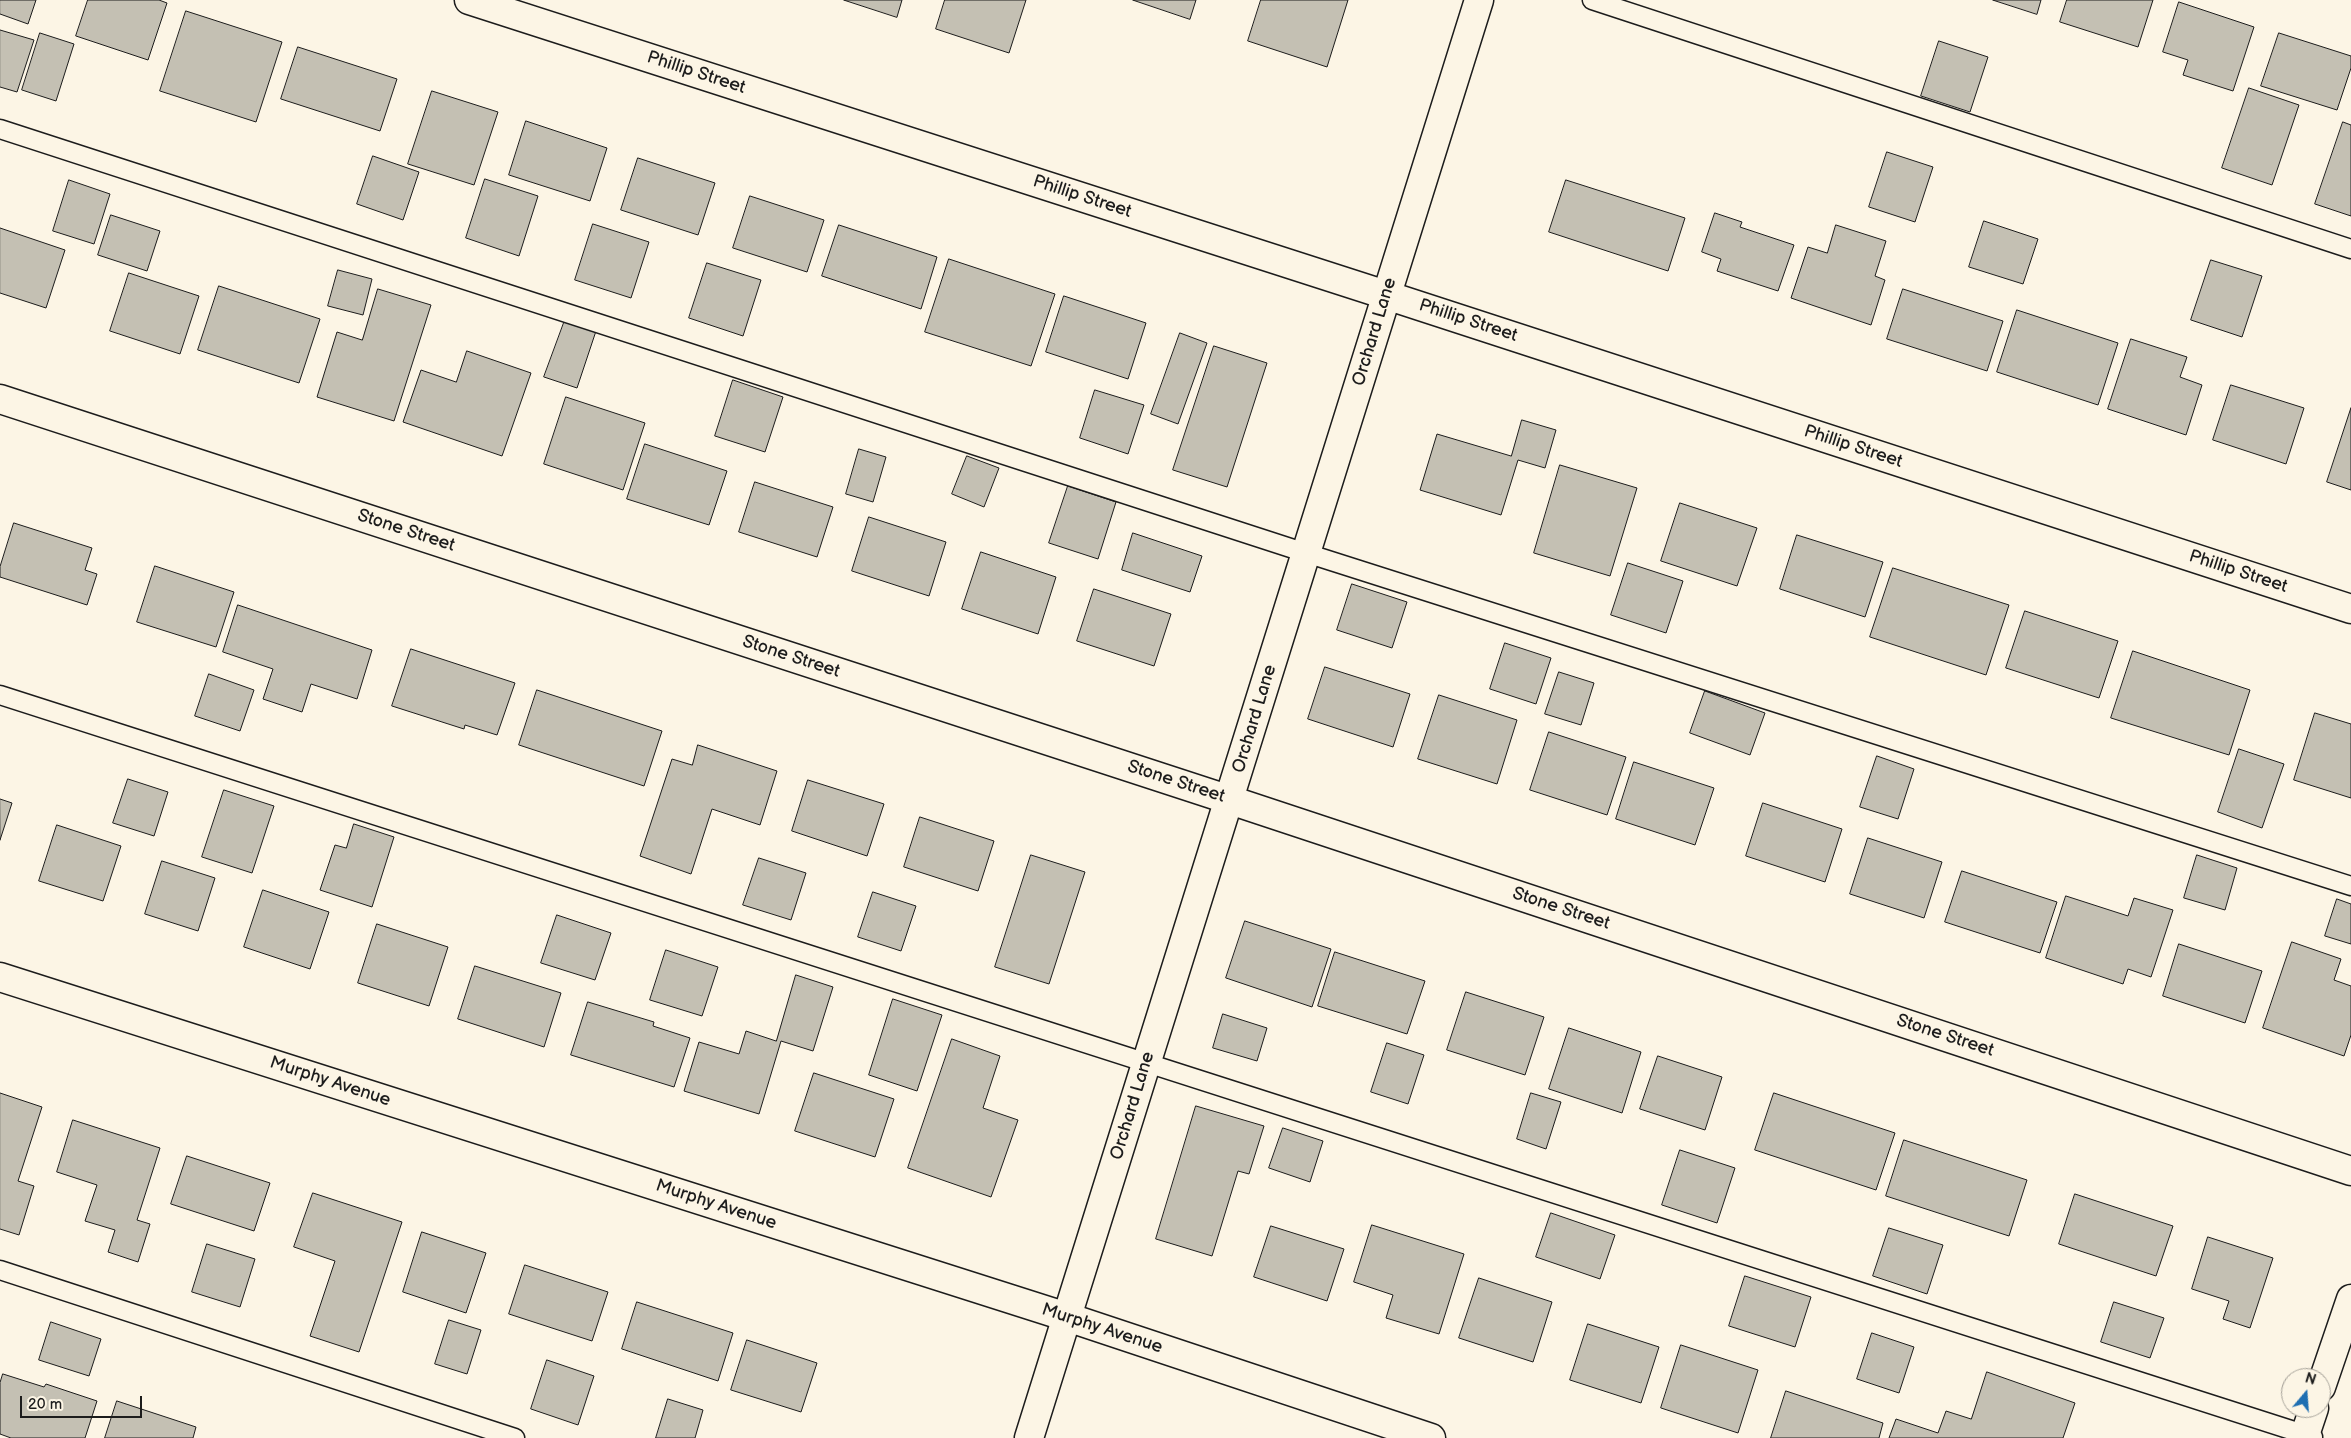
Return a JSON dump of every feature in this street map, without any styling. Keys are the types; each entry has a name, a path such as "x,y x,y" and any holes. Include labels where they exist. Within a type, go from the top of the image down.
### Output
{"street":[{"name":"Phillip Street","path":"469,0 1386,295 2351,609"},
{"name":"Orchard Lane","path":"1029,1438 1479,0"},
{"name":"Stone Street","path":"0,399 1230,800 2351,1171"},
{"name":"Murphy Avenue","path":"0,977 1067,1317 1431,1438"},
{"path":"2327,1368 2351,1299"},
{"path":"2308,1437 2312,1418"}],"lane":[{"path":"1592,0 2351,248"},
{"path":"0,129 1306,553 2351,886"},
{"path":"0,695 2308,1437"},
{"path":"0,1270 515,1438"}],"building":[{"path":"0,0 36,0 28,24 0,14"},
{"path":"88,0 159,0 167,3 148,60 76,36"},
{"path":"844,0 902,0 897,17"},
{"path":"945,0 1026,0 1009,53 936,29"},
{"path":"1133,0 1196,0 1190,19"},
{"path":"1261,0 1348,0 1327,67 1248,41"},
{"path":"1993,0 2041,0 2037,14"},
{"path":"2067,0 2153,0 2138,47 2060,22"},
{"path":"2179,2 2254,27 2233,91 2183,75 2188,60 2163,52"},
{"path":"186,11 282,42 256,122 160,91"},
{"path":"0,30 34,40 17,92 0,87"},
{"path":"40,33 74,44 56,101 22,90"},
{"path":"2279,33 2351,56 2351,68 2337,110 2261,86"},
{"path":"1939,41 1988,57 1970,112 1921,96"},
{"path":"298,47 397,79 380,131 281,99"},
{"path":"2249,88 2299,105 2272,185 2222,168"},
{"path":"432,91 498,112 474,185 408,164"},
{"path":"526,121 607,148 590,201 509,175"},
{"path":"2343,122 2351,125 2351,216 2315,204"},
{"path":"1887,152 1933,167 1915,222 1869,207"},
{"path":"373,156 419,172 403,220 357,204"},
{"path":"638,158 715,183 698,235 621,210"},
{"path":"485,179 538,196 519,256 466,238"},
{"path":"69,180 110,194 94,244 53,231"},
{"path":"1566,180 1685,218 1668,271 1549,232"},
{"path":"750,196 824,220 807,272 733,248"},
{"path":"1715,213 1742,222 1740,227 1794,245 1778,291 1717,271 1721,259 1702,252"},
{"path":"111,215 160,231 147,271 98,255"},
{"path":"1984,221 2038,239 2023,284 1969,267"},
{"path":"593,224 649,242 631,298 575,280"},
{"path":"839,225 937,257 921,309 822,276"},
{"path":"1836,225 1886,241 1875,276 1885,280 1871,325 1791,298 1808,247 1827,253"},
{"path":"0,228 65,250 46,308 0,293"},
{"path":"949,259 1055,294 1031,366 925,332"},
{"path":"2211,260 2262,276 2242,337 2191,320"},
{"path":"707,263 761,280 743,336 689,318"},
{"path":"338,270 372,279 363,315 328,306"},
{"path":"129,273 199,296 180,354 110,331"},
{"path":"219,286 320,319 299,383 198,350"},
{"path":"378,289 431,305 394,421 317,397 337,332 362,340"},
{"path":"1903,289 2003,321 1987,371 1887,339"},
{"path":"1064,296 1146,323 1128,379 1046,352"},
{"path":"2017,310 2118,343 2098,405 1997,372"},
{"path":"565,320 596,331 577,388 544,377"},
{"path":"1180,333 1207,343 1178,424 1151,414"},
{"path":"2131,339 2187,357 2180,377 2202,385 2186,435 2108,409"},
{"path":"1214,346 1267,363 1227,487 1173,470"},
{"path":"467,351 531,373 502,456 403,422 421,370 456,382"},
{"path":"733,380 783,397 765,452 715,436"},
{"path":"2231,385 2304,408 2286,464 2213,440"},
{"path":"1095,390 1144,405 1128,454 1080,438"},
{"path":"566,397 645,423 623,490 544,464"},
{"path":"2351,408 2351,490 2327,482"},
{"path":"1522,420 1556,430 1545,468 1518,460 1501,515 1420,490 1437,434 1511,456"},
{"path":"645,444 727,471 709,525 627,499"},
{"path":"859,449 886,457 873,502 846,494"},
{"path":"967,456 999,468 984,507 952,494"},
{"path":"1560,465 1637,488 1610,576 1534,553"},
{"path":"755,482 833,507 817,557 739,532"},
{"path":"1068,486 1116,502 1098,559 1049,543"},
{"path":"1680,503 1757,528 1737,586 1661,561"},
{"path":"869,517 946,542 929,596 852,571"},
{"path":"14,523 92,548 85,570 97,574 87,605 0,577 0,567"},
{"path":"1133,533 1202,556 1190,592 1122,570"},
{"path":"1797,535 1883,562 1865,617 1780,589"},
{"path":"981,552 1056,577 1038,634 962,609"},
{"path":"1628,563 1683,581 1666,633 1611,615"},
{"path":"155,566 234,592 216,647 137,622"},
{"path":"1893,568 2009,605 1986,675 1870,637"},
{"path":"1352,584 1407,602 1392,648 1337,630"},
{"path":"1094,589 1171,614 1154,666 1077,641"},
{"path":"238,605 372,650 357,699 311,684 302,712 263,699 273,669 223,652"},
{"path":"2025,611 2118,641 2099,698 2006,668"},
{"path":"1505,643 1551,658 1536,704 1490,689"},
{"path":"411,649 515,683 497,735 465,725 464,729 392,706"},
{"path":"2133,651 2250,690 2229,755 2111,718"},
{"path":"1325,667 1410,694 1393,747 1308,719"},
{"path":"1559,672 1594,683 1581,725 1545,714"},
{"path":"209,674 254,690 240,731 195,716"},
{"path":"537,690 662,731 644,786 519,745"},
{"path":"1705,691 1765,713 1750,755 1690,733"},
{"path":"1439,695 1517,720 1497,784 1418,759"},
{"path":"2315,713 2351,724 2351,798 2294,780"},
{"path":"1549,732 1626,757 1607,815 1530,790"},
{"path":"698,745 777,771 760,825 712,809 691,874 640,856 672,759 692,765"},
{"path":"2239,749 2284,764 2262,828 2218,812"},
{"path":"1877,756 1914,769 1898,819 1860,807"},
{"path":"1634,762 1714,788 1695,845 1616,819"},
{"path":"128,779 168,792 154,836 113,823"},
{"path":"808,780 884,804 867,856 792,831"},
{"path":"224,790 274,806 252,873 202,857"},
{"path":"0,799 12,803 0,840"},
{"path":"1763,803 1842,829 1825,882 1746,856"},
{"path":"920,817 994,841 978,891 904,867"},
{"path":"354,824 394,837 372,907 320,890 335,845 346,848"},
{"path":"57,825 121,846 103,901 39,881"},
{"path":"1868,838 1942,862 1924,918 1850,894"},
{"path":"1031,855 1085,872 1049,984 995,967"},
{"path":"2197,855 2237,868 2225,910 2184,898"},
{"path":"759,858 806,873 791,920 743,905"},
{"path":"162,861 215,878 198,931 145,914"},
{"path":"1962,871 2057,902 2040,953 1945,922"},
{"path":"263,890 329,912 310,969 244,947"},
{"path":"873,892 916,906 901,951 858,937"},
{"path":"2066,896 2128,916 2134,898 2173,910 2151,977 2128,969 2123,984 2046,958"},
{"path":"2337,899 2351,904 2351,944 2325,936"},
{"path":"557,915 611,933 595,980 541,963"},
{"path":"1245,921 1331,949 1312,1007 1226,978"},
{"path":"377,924 448,947 429,1006 358,983"},
{"path":"2292,942 2341,959 2334,980 2351,986 2351,1035 2344,1056 2263,1028"},
{"path":"2179,944 2262,971 2245,1023 2163,996"},
{"path":"666,950 718,967 702,1016 650,1000"},
{"path":"1335,952 1425,981 1407,1034 1318,1006"},
{"path":"475,966 561,993 544,1047 458,1019"},
{"path":"796,975 833,987 813,1051 781,1041 759,1114 684,1091 699,1042 739,1054 746,1031 776,1041"},
{"path":"1466,992 1544,1017 1525,1075 1447,1050"},
{"path":"893,999 942,1015 917,1091 869,1075"},
{"path":"588,1002 654,1022 653,1026 690,1038 674,1087 571,1055"},
{"path":"1223,1014 1267,1028 1257,1061 1213,1048"},
{"path":"1569,1028 1641,1052 1622,1113 1549,1089"},
{"path":"952,1039 1000,1056 983,1108 1018,1120 991,1197 908,1168"},
{"path":"1387,1043 1424,1055 1408,1104 1371,1092"},
{"path":"1658,1056 1722,1077 1705,1130 1640,1109"},
{"path":"814,1073 894,1099 875,1157 795,1131"},
{"path":"0,1093 42,1107 18,1181 34,1186 19,1235 0,1229"},
{"path":"1531,1093 1561,1102 1546,1149 1517,1139"},
{"path":"1774,1093 1895,1133 1876,1190 1755,1150"},
{"path":"1196,1106 1264,1126 1249,1174 1238,1171 1212,1256 1156,1239"},
{"path":"73,1120 160,1148 137,1220 150,1224 138,1262 108,1252 115,1230 85,1221 97,1185 57,1172"},
{"path":"1283,1128 1323,1141 1310,1182 1269,1168"},
{"path":"1904,1140 2027,1180 2009,1236 1886,1196"},
{"path":"1680,1150 1735,1168 1717,1223 1662,1205"},
{"path":"187,1156 270,1183 254,1231 171,1204"},
{"path":"313,1193 402,1222 359,1352 310,1336 335,1261 294,1247"},
{"path":"2075,1194 2173,1226 2156,1276 2059,1244"},
{"path":"1551,1213 1615,1235 1600,1279 1536,1257"},
{"path":"1372,1225 1464,1254 1439,1334 1386,1318 1393,1295 1354,1282"},
{"path":"1271,1226 1344,1249 1327,1301 1254,1277"},
{"path":"1889,1228 1943,1245 1927,1294 1873,1276"},
{"path":"422,1232 486,1253 466,1313 403,1292"},
{"path":"2208,1237 2273,1258 2250,1328 2223,1319 2229,1301 2192,1289"},
{"path":"207,1244 255,1259 240,1307 192,1292"},
{"path":"525,1265 608,1292 592,1341 509,1314"},
{"path":"1745,1276 1811,1297 1795,1347 1729,1326"},
{"path":"1479,1278 1552,1302 1533,1362 1459,1338"},
{"path":"637,1302 733,1333 718,1381 622,1349"},
{"path":"2114,1302 2164,1318 2150,1358 2101,1342"},
{"path":"449,1320 481,1330 467,1374 435,1364"},
{"path":"51,1322 101,1339 89,1376 39,1360"},
{"path":"1588,1324 1659,1347 1641,1403 1570,1380"},
{"path":"1872,1333 1914,1347 1899,1393 1857,1379"},
{"path":"747,1340 817,1363 801,1412 731,1390"},
{"path":"1681,1345 1758,1370 1738,1433 1661,1408"},
{"path":"547,1360 594,1376 578,1425 531,1409"},
{"path":"1987,1372 2075,1403 2063,1438 1889,1438 1896,1419 1938,1433 1946,1411 1971,1419"},
{"path":"3,1374 44,1387 46,1384 97,1401 85,1438 11,1438 0,1434 0,1383"},
{"path":"1786,1391 1883,1423 1879,1438 1771,1438"},
{"path":"668,1399 703,1410 695,1438 656,1438"},
{"path":"117,1401 196,1427 193,1438 105,1438"}]}
